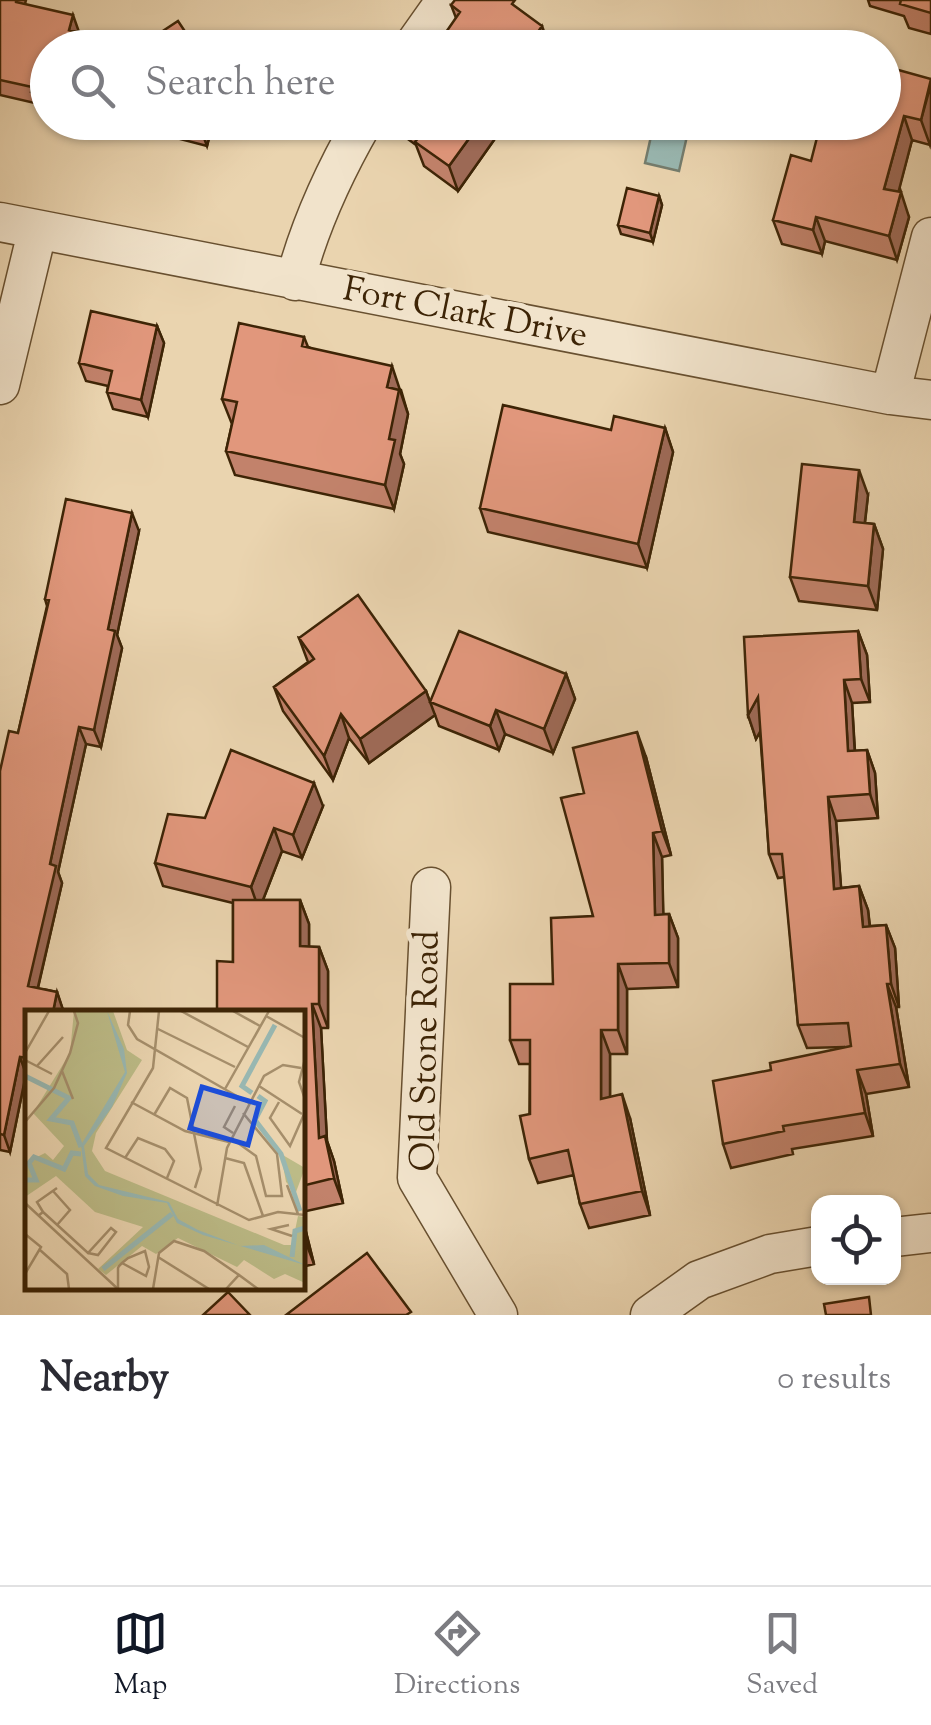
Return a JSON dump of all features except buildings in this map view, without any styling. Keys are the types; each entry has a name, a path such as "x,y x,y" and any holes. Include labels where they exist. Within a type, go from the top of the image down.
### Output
{"street":[{"path":"425,30 446,0"},
{"path":"295,282 308,233 353,140"},
{"name":"Fort Clark Drive","path":"0,222 890,396 931,400"},
{"path":"0,385 38,232"},
{"path":"890,396 931,236"},
{"name":"Old Stone Road","path":"431,887 417,1178 498,1315"},
{"path":"901,1236 931,1233"},
{"path":"650,1315 700,1280 770,1254 811,1247"}],"water":[{"path":"650,140 686,140 679,171 645,163"}]}
